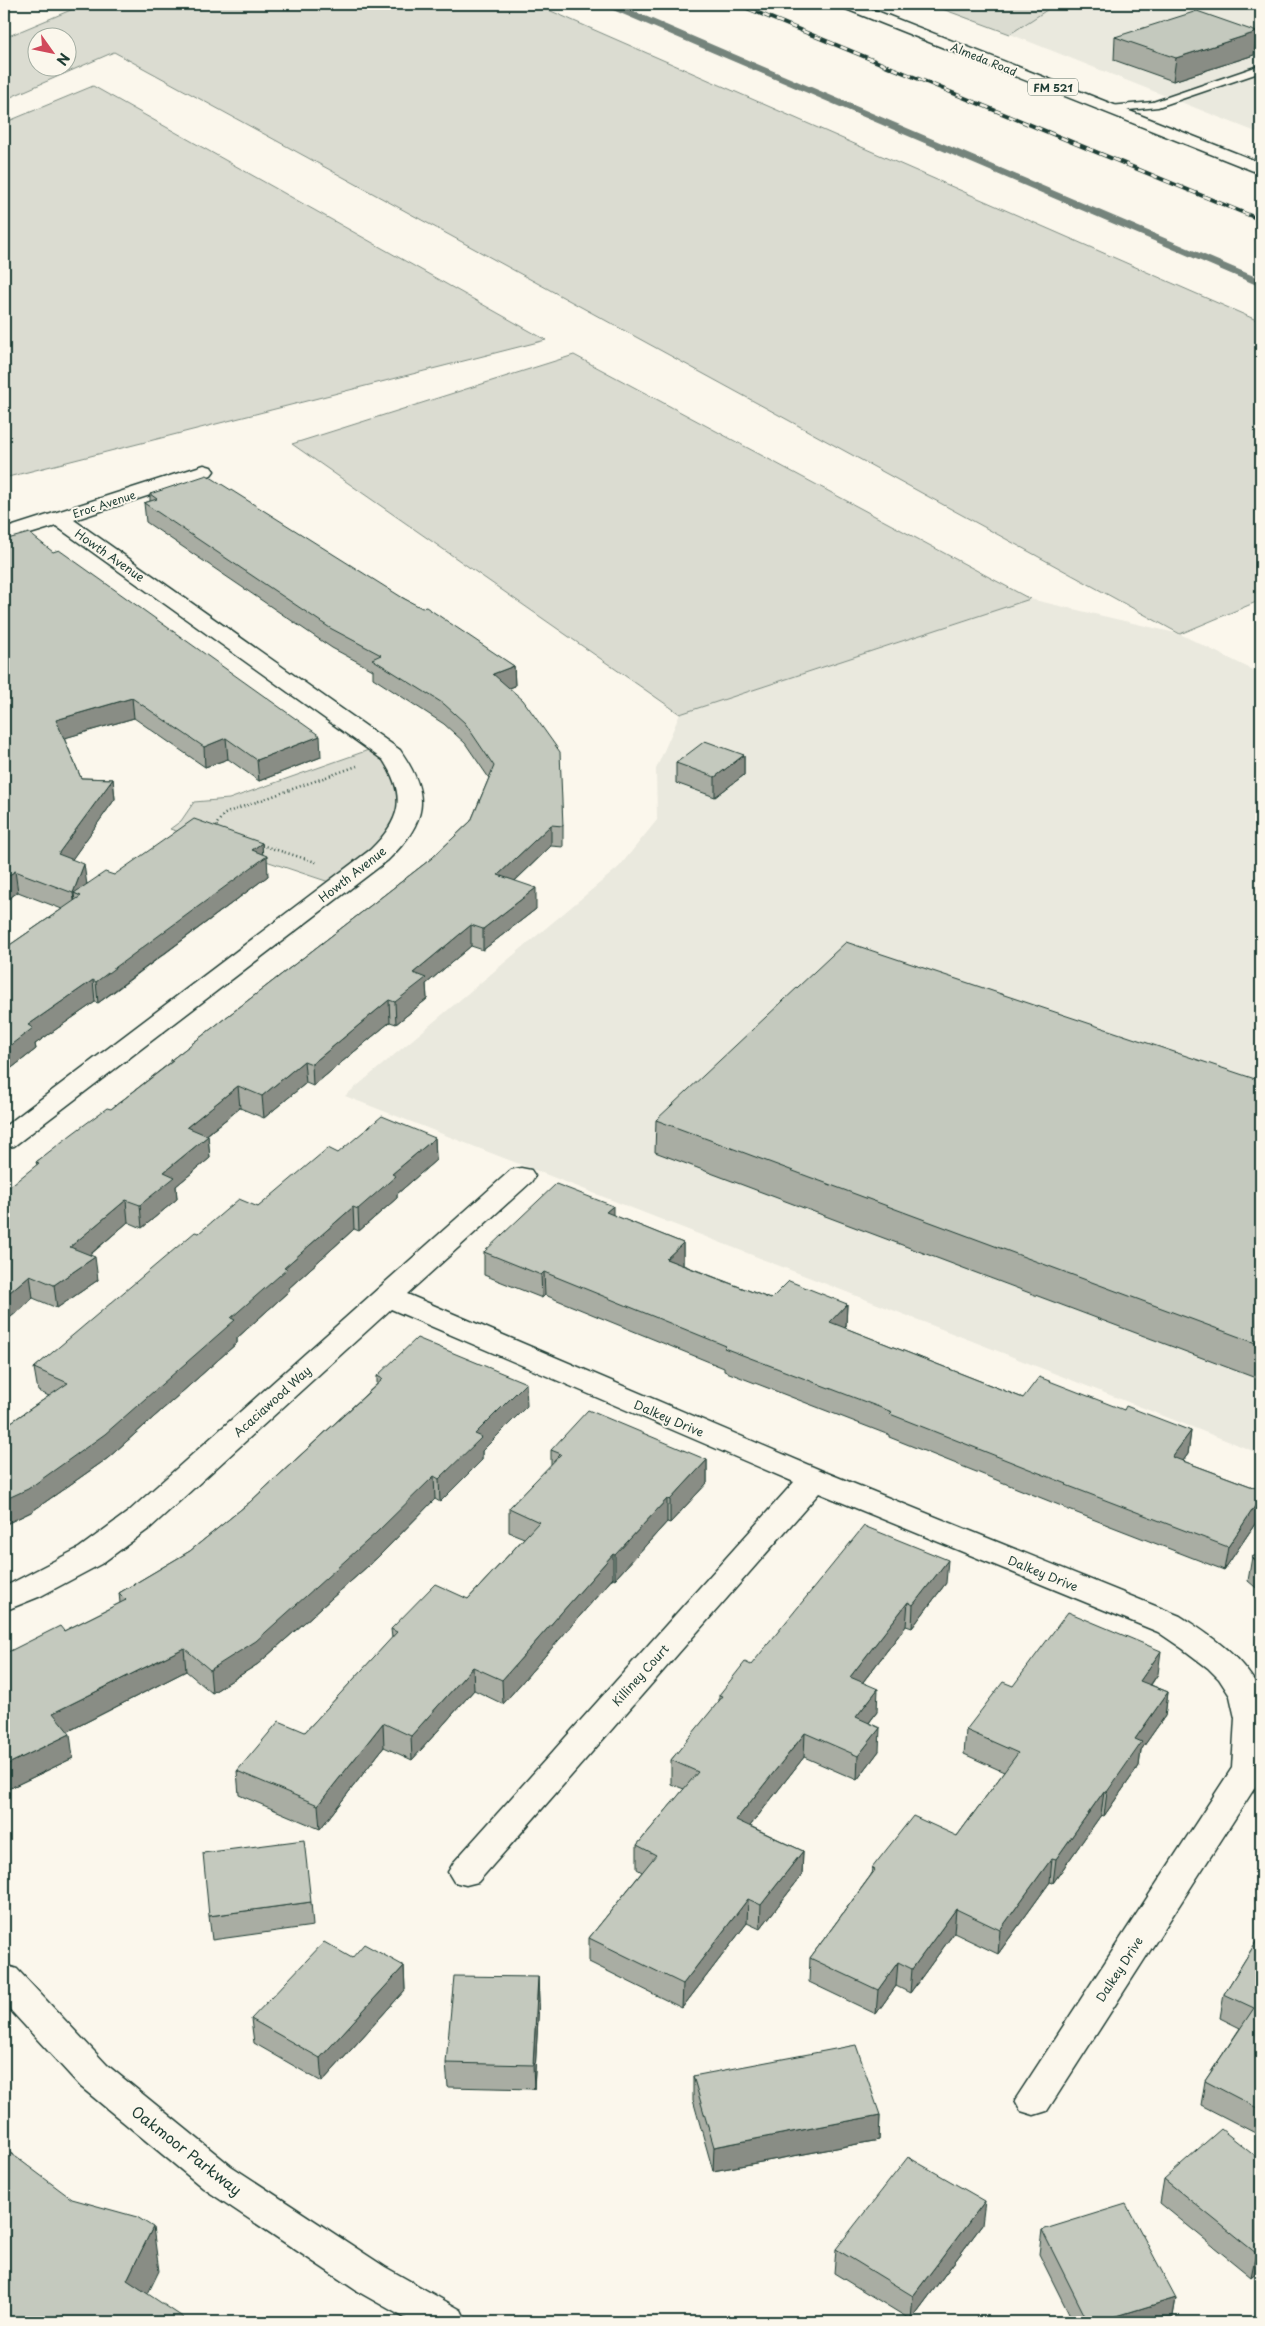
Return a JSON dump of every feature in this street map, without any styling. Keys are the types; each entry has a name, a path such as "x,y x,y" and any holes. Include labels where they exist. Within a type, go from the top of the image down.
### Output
{"street":[{"name":"Almeda Road","path":"846,4 1261,169"},
{"name":"Eroc Avenue","path":"4,536 204,471"},
{"name":"Howth Avenue","path":"4,1140 379,855 395,841 410,814 411,798 409,784 403,770 392,755 58,518"},
{"name":"Acaciawood Way","path":"4,1600 90,1556 139,1520 520,1176"},
{"name":"Dalkey Drive","path":"388,1297 814,1479 1169,1624 1208,1650 1240,1681 1250,1711 1249,1769 1034,2100"},
{"name":"Killiney Court","path":"466,1872 814,1479"},
{"name":"Oakmoor Parkway","path":"4,1979 94,2076 217,2177 371,2280 446,2322"}],"lane":[{"path":"1110,110 1154,105 1261,68"}],"path":[{"path":"226,834 216,825 223,816 357,766"},
{"path":"249,841 325,866"}],"shaded area":[{"path":"85,4 535,4 1261,322 1261,600 1180,634 114,52 78,68 78,28 28,28 28,78 54,78 4,100 4,38"},
{"path":"929,4 1056,4 1010,34"},
{"path":"1056,4 1261,4 1261,134 1010,34"},
{"path":"93,86 546,340 4,478 4,123"},
{"path":"574,355 1030,599 680,714 292,444"},
{"path":"1030,599 1180,634 1261,674 1261,1454 345,1096 619,867 657,820 656,769 680,714"},
{"path":"380,746 410,814 338,885 170,829 181,821 194,802 229,799"}],"building":[{"path":"1197,11 1257,32 1176,58 1115,37"},
{"path":"207,475 403,598 422,608 426,607 514,666 493,674 523,700 560,752 563,826 551,825 498,875 536,888 483,929 471,925 413,973 426,978 395,1002 389,1000 312,1064 304,1061 262,1096 238,1086 187,1127 208,1136 164,1172 175,1177 140,1205 126,1200 70,1247 95,1257 54,1285 30,1275 4,1297 4,1191 39,1163 36,1162 107,1108 111,1109 173,1061 171,1060 432,858 471,821 494,766 465,723 444,704 372,659 381,655 330,628 144,503 157,499 150,494"},
{"path":"29,533 53,552 59,550 320,736 257,760 226,738 204,747 132,698 56,720 81,778 113,779 58,854 84,864 73,893 15,871 4,879 4,540"},
{"path":"705,741 744,755 715,777 676,763"},
{"path":"194,819 262,843 252,850 267,856 96,982 93,980 28,1025 33,1028 4,1050 4,949 81,896 74,893 105,872 114,875"},
{"path":"846,942 1261,1081 1261,1345 656,1120"},
{"path":"382,1116 435,1138 392,1174 396,1176 358,1209 353,1207 284,1268 287,1269 231,1318 235,1320 105,1434 28,1489 4,1500 4,1427 68,1383 34,1368 195,1232 199,1233 239,1199 258,1207 328,1148 338,1153"},
{"path":"556,1184 613,1206 606,1212 683,1243 666,1259 771,1299 789,1281 847,1304 830,1322 1023,1398 1039,1377 1124,1410 1126,1406 1191,1431 1172,1457 1261,1490 1261,1497 1228,1547 1066,1485 890,1414 892,1412 724,1348 726,1346 544,1272 541,1275 484,1252"},
{"path":"417,1338 526,1383 475,1434 482,1437 439,1479 434,1476 376,1533 256,1641 210,1670 184,1648 53,1713 70,1734 4,1766 4,1649 8,1652 60,1626 64,1631 126,1600 119,1593 190,1551 250,1502 383,1379 377,1376"},
{"path":"588,1410 707,1460 670,1500 667,1499 615,1555 613,1554 502,1680 473,1667 411,1736 383,1723 318,1805 237,1771 279,1721 305,1732 397,1632 391,1629 435,1584 468,1599 539,1522 509,1508 561,1454 551,1450"},
{"path":"864,1526 948,1560 913,1605 908,1602 850,1677 878,1689 856,1717 880,1728 858,1756 805,1733 736,1820 803,1851 761,1905 748,1899 683,1984 589,1938 656,1855 637,1845 698,1772 671,1760 723,1696 719,1695 745,1662 751,1665"},
{"path":"1261,1553 1261,1566 1252,1557"},
{"path":"1068,1612 1161,1651 1140,1681 1168,1692 1135,1739 1142,1742 1107,1792 1104,1791 1056,1859 1052,1858 1000,1930 956,1909 912,1969 898,1962 878,1990 810,1958 875,1870 872,1868 913,1816 957,1836 1018,1753 966,1730 1003,1682 1013,1686"},
{"path":"304,1840 311,1902 209,1916 203,1853"},
{"path":"1261,1934 1261,2110 1205,2081 1254,2008 1224,1994"},
{"path":"324,1942 352,1958 364,1944 404,1966 320,2058 251,2019"},
{"path":"454,1976 538,1977 533,2065 446,2063"},
{"path":"856,2045 880,2115 714,2147 693,2076"},
{"path":"1221,2129 1261,2161 1261,2248 1256,2253 1164,2179"},
{"path":"4,2148 72,2199 137,2217 153,2227 127,2280 184,2318 180,2322 4,2322"},
{"path":"908,2157 985,2201 913,2296 836,2249"},
{"path":"1126,2204 1176,2298 1097,2322 1088,2322 1042,2230"}],"waterway":[{"path":"608,4 1261,283"}],"railway":[{"path":"737,4 1261,220"}]}
